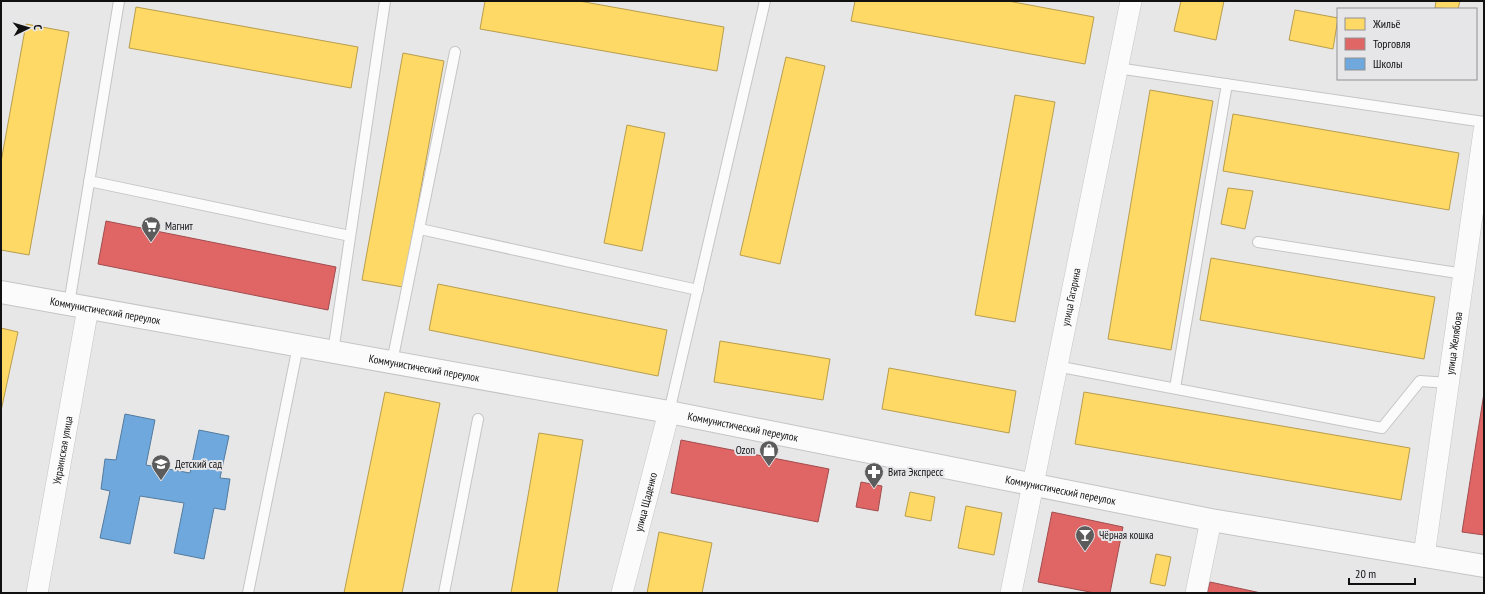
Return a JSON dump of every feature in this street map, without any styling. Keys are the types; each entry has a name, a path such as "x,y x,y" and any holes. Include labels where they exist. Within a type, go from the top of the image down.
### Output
{"street":[{"name":"улица Гагарина","path":"1011,593 1131,1"},
{"name":"улица Желябова","path":"1424,556 1484,132"},
{"name":"Коммунистический переулок","path":"1,292 670,412 1211,520 1484,566"},
{"name":"Украинская улица","path":"37,593 79,306"},
{"name":"улица Щаденко","path":"622,593 670,412"},
{"path":"1196,593 1211,520"}],"lane":[{"path":"79,306 89,181 119,1"},
{"path":"333,352 385,1"},
{"path":"670,412 765,1"},
{"path":"392,362 455,52"},
{"path":"1117,68 1484,122"},
{"path":"1175,388 1227,84"},
{"path":"89,181 350,236"},
{"path":"420,229 698,290"},
{"path":"1258,242 1464,274"},
{"path":"248,593 298,346"},
{"path":"1056,366 1382,428 1420,381 1449,383"},
{"path":"444,593 478,419"}],"building: Жильё":[{"path":"485,1 579,1 724,27 717,71 480,29"},
{"path":"855,1 1008,1 1094,17 1085,64 851,21"},
{"path":"1181,1 1224,1 1216,40 1174,31"},
{"path":"1436,1 1460,1 1458,8 1435,8"},
{"path":"136,7 358,47 351,88 129,48"},
{"path":"1295,10 1337,18 1333,49 1289,40"},
{"path":"26,24 69,32 29,255 1,250 1,162"},
{"path":"403,53 444,61 403,287 362,280"},
{"path":"786,57 825,66 780,264 740,255"},
{"path":"1150,90 1213,101 1171,350 1108,339"},
{"path":"1015,95 1055,102 1015,322 975,315"},
{"path":"1233,114 1459,153 1449,210 1223,171"},
{"path":"627,125 665,133 642,251 604,243"},
{"path":"1228,188 1253,191 1245,229 1221,224"},
{"path":"1211,258 1435,297 1424,359 1200,320"},
{"path":"438,284 667,330 658,376 429,330"},
{"path":"1,328 18,332 1,411"},
{"path":"720,341 830,359 823,400 714,382"},
{"path":"889,368 1016,391 1009,433 882,409"},
{"path":"385,392 440,403 402,593 344,593"},
{"path":"1084,392 1410,448 1401,500 1075,444"},
{"path":"539,433 583,440 557,593 511,593"},
{"path":"910,492 935,497 931,521 905,516"},
{"path":"966,506 1002,513 994,555 958,548"},
{"path":"659,532 712,543 702,593 647,593"},
{"path":"1156,554 1171,557 1165,586 1150,583"}],"building: Торговля":[{"path":"106,221 336,267 328,310 98,264"},
{"path":"1484,393 1484,535 1462,532"},
{"path":"681,440 829,469 818,522 671,493"},
{"path":"861,482 882,486 878,511 856,507"},
{"path":"1052,512 1123,527 1110,593 1095,593 1038,582"},
{"path":"1210,582 1261,593 1207,593"}],"building: Школы":[{"path":"125,414 155,420 146,465 190,473 199,430 229,436 220,478 230,479 225,510 214,508 204,559 174,553 184,503 140,496 130,544 100,538 110,491 101,489 105,459 116,460"}],"place":[{"name":"Магнит","path":"151,243"},
{"name":"Ozon","path":"769,467"},
{"name":"Детский сад","path":"161,481"},
{"name":"Вита Экспресс","path":"874,489"},
{"name":"Чёрная кошка","path":"1085,552"}]}
